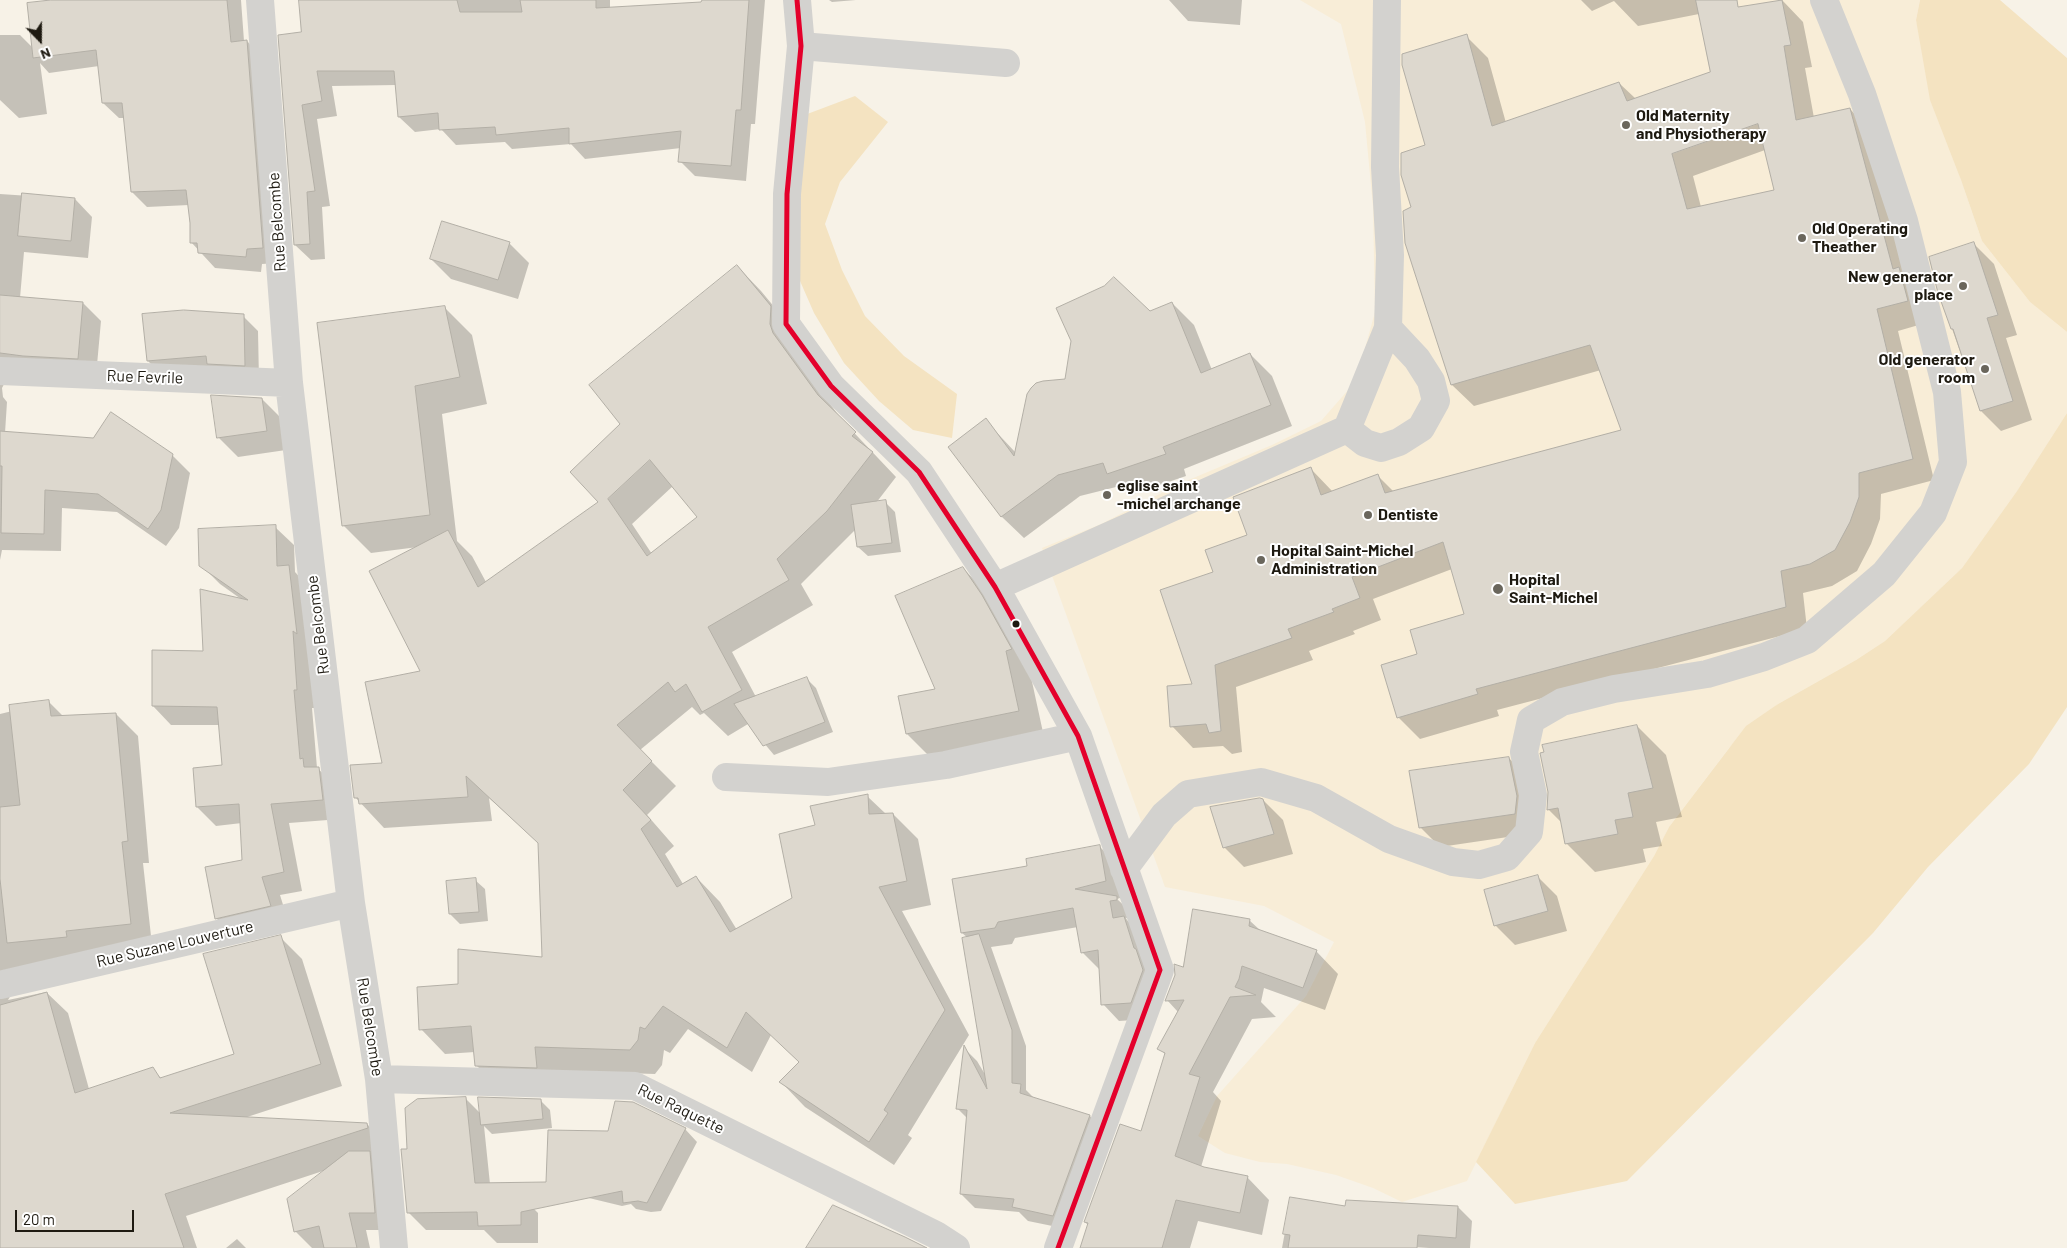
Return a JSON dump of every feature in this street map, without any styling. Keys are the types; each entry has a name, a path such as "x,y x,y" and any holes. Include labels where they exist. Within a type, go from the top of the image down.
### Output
{"street":[{"name":"Rue Belcombe","path":"260,0 289,383 351,903 379,1080 394,1248"},
{"path":"797,0 801,46 787,194 786,324 831,386 918,472 995,587 1078,736 1160,970 1058,1248"},
{"path":"995,587 1347,429 1388,328 1390,255 1385,166 1387,0"},
{"path":"1124,869 1164,815 1188,794 1261,782 1316,798 1389,839 1453,862 1479,866 1507,857 1529,832 1533,795 1524,752 1531,720 1562,702 1614,689 1707,674 1764,657 1807,640 1884,574 1915,536 1933,513 1953,462 1947,392 1904,221 1862,94 1824,0"},
{"path":"801,46 1006,63"},
{"path":"1347,429 1364,443 1381,448 1399,442 1421,428 1436,401 1432,381 1417,360 1388,328"},
{"name":"Rue Fevrile","path":"0,372 289,383"},
{"path":"726,777 828,782 946,764 1078,736"},
{"name":"Rue Suzane Louverture","path":"0,985 351,903"},
{"name":"Rue Raquette","path":"379,1080 635,1086 936,1235 956,1248"}],"shaded area":[{"name":"Hopital Saint-Michel","path":"1300,0 1920,0 1916,20 1961,180 1982,241 2030,302 2067,332 2067,413 2017,491 1962,568 1885,641 1856,660 1778,704 1729,748 1669,827 1654,856 1535,1043 1467,1181 1402,1202 1373,1188 1336,1175 1287,1164 1260,1162 1225,1153 1198,1136 1217,1096 1306,996 1334,942 1264,906 1165,887 1042,548 1101,524 1179,484 1272,445 1321,421 1356,381 1375,312 1373,207 1365,122 1341,24"},
{"path":"1920,0 2000,0 2067,58 2067,332 2030,302 1982,241 1930,100 1916,20"},
{"path":"855,96 888,122 840,182 825,224 842,270 865,316 904,356 957,394 952,438 913,430 879,401 844,363 814,313 790,258 794,119"},
{"path":"2067,413 2067,707 2029,764 1928,867 1873,933 1627,1181 1515,1204 1476,1162 1535,1043 1654,856 1669,827 1746,726 1778,704 1856,660 1885,641 1962,568 2017,491"}],"building":[{"path":"51,0 227,0 231,42 247,40 263,248 247,249 246,257 198,253 197,243 190,243 190,223 186,190 131,192 122,103 102,103 96,50 33,58 27,3"},
{"path":"299,0 457,0 460,12 522,12 520,0 596,0 596,8 701,2 702,0 749,0 741,110 736,110 731,166 678,162 681,131 569,144 569,128 496,135 495,127 439,130 438,113 398,117 394,71 317,71 322,101 302,105 315,191 307,192 310,244 294,245 278,35 301,32"},
{"path":"1696,0 1737,0 1738,7 1782,0 1791,45 1784,46 1796,120 1850,108 1893,269 1899,267 1908,301 1877,309 1913,459 1859,473 1859,497 1850,522 1835,550 1810,564 1781,571 1786,607 1476,689 1478,694 1397,718 1381,665 1417,654 1410,630 1464,614 1443,542 1352,577 1360,598 1332,609 1334,612 1288,629 1292,638 1215,665 1221,731 1209,733 1206,724 1170,727 1167,686 1192,684 1160,590 1213,572 1205,550 1247,535 1233,497 1311,467 1321,495 1378,474 1385,493 1621,430 1590,345 1451,385 1405,243 1403,211 1411,207 1401,175 1401,153 1425,145 1402,65 1402,54 1467,34 1492,126 1619,82 1627,101 1710,72","holes":["1758,124 1774,190 1687,209 1672,154"]},
{"path":"22,193 75,198 71,241 18,236"},
{"path":"442,221 510,242 498,280 430,259"},
{"path":"1974,242 1998,315 1987,318 2013,401 1980,411 1953,329 1951,329 1938,293 1929,257"},
{"path":"737,265 771,306 770,324 773,333 818,395 856,432 852,436 873,452 827,511 777,559 789,580 708,627 742,690 702,712 686,684 675,692 668,682 617,725 652,761 623,790 651,820 641,829 677,887 696,876 730,932 792,898 779,834 815,825 810,806 868,794 869,814 893,813 907,881 879,887 945,1010 884,1110 888,1113 869,1142 779,1082 799,1062 746,1012 727,1048 663,1006 645,1029 640,1027 638,1040 630,1050 535,1047 537,1068 475,1066 471,1026 419,1030 417,987 458,984 458,949 542,957 538,843 466,776 468,797 359,804 358,798 354,798 350,765 382,763 365,682 420,671 369,571 448,530 478,587 598,502 570,472 620,424 589,385","holes":["650,460 697,517 647,556 608,499"]},
{"path":"1114,277 1150,311 1172,302 1201,373 1250,353 1271,405 1163,447 1166,454 1107,474 1103,463 1058,475 1001,517 948,447 986,418 1014,456 1027,394 1036,383 1065,379 1071,341 1056,308 1104,286"},
{"path":"0,295 83,302 78,359 0,353"},
{"path":"445,306 460,377 415,386 430,515 342,526 317,323"},
{"path":"184,310 244,314 245,366 207,364 206,356 147,361 142,314"},
{"path":"211,395 262,398 267,431 217,438"},
{"path":"111,412 173,454 161,510 148,529 98,494 45,490 44,534 1,533 2,466 0,466 0,431 93,438"},
{"path":"886,500 892,543 857,547 851,505"},
{"path":"276,525 277,566 289,565 297,634 293,631 297,690 294,690 300,759 303,758 304,767 319,767 323,800 271,804 284,872 262,877 271,906 215,919 205,867 242,860 239,804 196,807 193,768 222,765 217,707 152,706 152,650 203,651 200,589 248,600 199,566 198,529"},
{"path":"963,567 982,595 1012,649 1006,651 1019,711 906,734 898,696 935,689 895,596"},
{"path":"807,677 825,722 763,746 734,704"},
{"path":"49,700 51,716 116,713 128,841 122,842 131,924 66,931 67,937 7,943 0,879 0,807 20,805 9,705"},
{"path":"1637,725 1653,788 1628,793 1633,817 1615,820 1618,834 1565,844 1558,808 1547,810 1548,792 1540,753 1544,752 1542,745"},
{"path":"1509,757 1517,796 1515,814 1419,828 1409,771"},
{"path":"1263,799 1274,834 1223,848 1210,807"},
{"path":"1100,845 1106,881 1075,889 1117,896 1117,900 1110,901 1113,918 1124,916 1143,970 1131,1003 1101,1005 1098,950 1081,953 1073,908 998,922 995,928 961,933 952,879 1027,866 1026,859"},
{"path":"1538,875 1548,911 1494,926 1484,890"},
{"path":"476,878 479,912 449,914 446,881"},
{"path":"1193,909 1250,919 1249,926 1317,950 1303,988 1242,966 1235,987 1256,995 1230,997 1189,1074 1200,1077 1175,1156 1204,1167 1248,1176 1240,1213 1176,1200 1162,1248 1080,1248 1088,1223 1084,1222 1120,1124 1141,1131 1165,1053 1157,1049 1184,1000 1165,1001 1175,975 1174,964 1183,967"},
{"path":"979,934 1012,1030 1012,1083 1021,1084 1020,1093 1090,1115 1053,1216 1012,1207 1014,1199 960,1194 967,1110 956,1109 964,1045 987,1089 962,938"},
{"path":"281,935 321,1064 170,1113 367,1123 368,1128 165,1194 184,1248 0,1248 0,1005 47,992 75,1093 153,1067 160,1078 234,1054 203,954"},
{"path":"466,1097 475,1183 546,1182 548,1130 608,1131 615,1101 633,1102 686,1128 647,1203 638,1201 623,1203 622,1191 521,1212 521,1225 478,1226 477,1212 407,1213 401,1149 407,1149 405,1108 417,1099"},
{"path":"478,1097 541,1099 543,1119 481,1125"},
{"path":"349,1151 370,1151 375,1213 349,1213 357,1248 324,1248 319,1226 294,1232 287,1199"},
{"path":"1290,1197 1345,1206 1346,1200 1458,1206 1456,1238 1418,1235 1417,1248 1288,1248 1290,1235 1283,1234"},
{"path":"833,1205 905,1237 927,1248 806,1248"}],"transit line":[{"path":"797,0 801,46 787,194 786,324 831,386 919,472 995,587 1078,736 1160,970 1058,1248"}],"place":[{"name":"Old Maternity and Physiotherapy","path":"1626,125"},
{"name":"Old Operating Theather","path":"1802,238"},
{"name":"New generator place","path":"1963,286"},
{"name":"Old generator room","path":"1985,369"},
{"name":"eglise saint -michel archange","path":"1107,495"},
{"name":"Dentiste","path":"1368,515"},
{"name":"Hopital Saint-Michel Administration","path":"1261,560"},
{"name":"Hopital Saint-Michel","path":"1498,589"}]}
